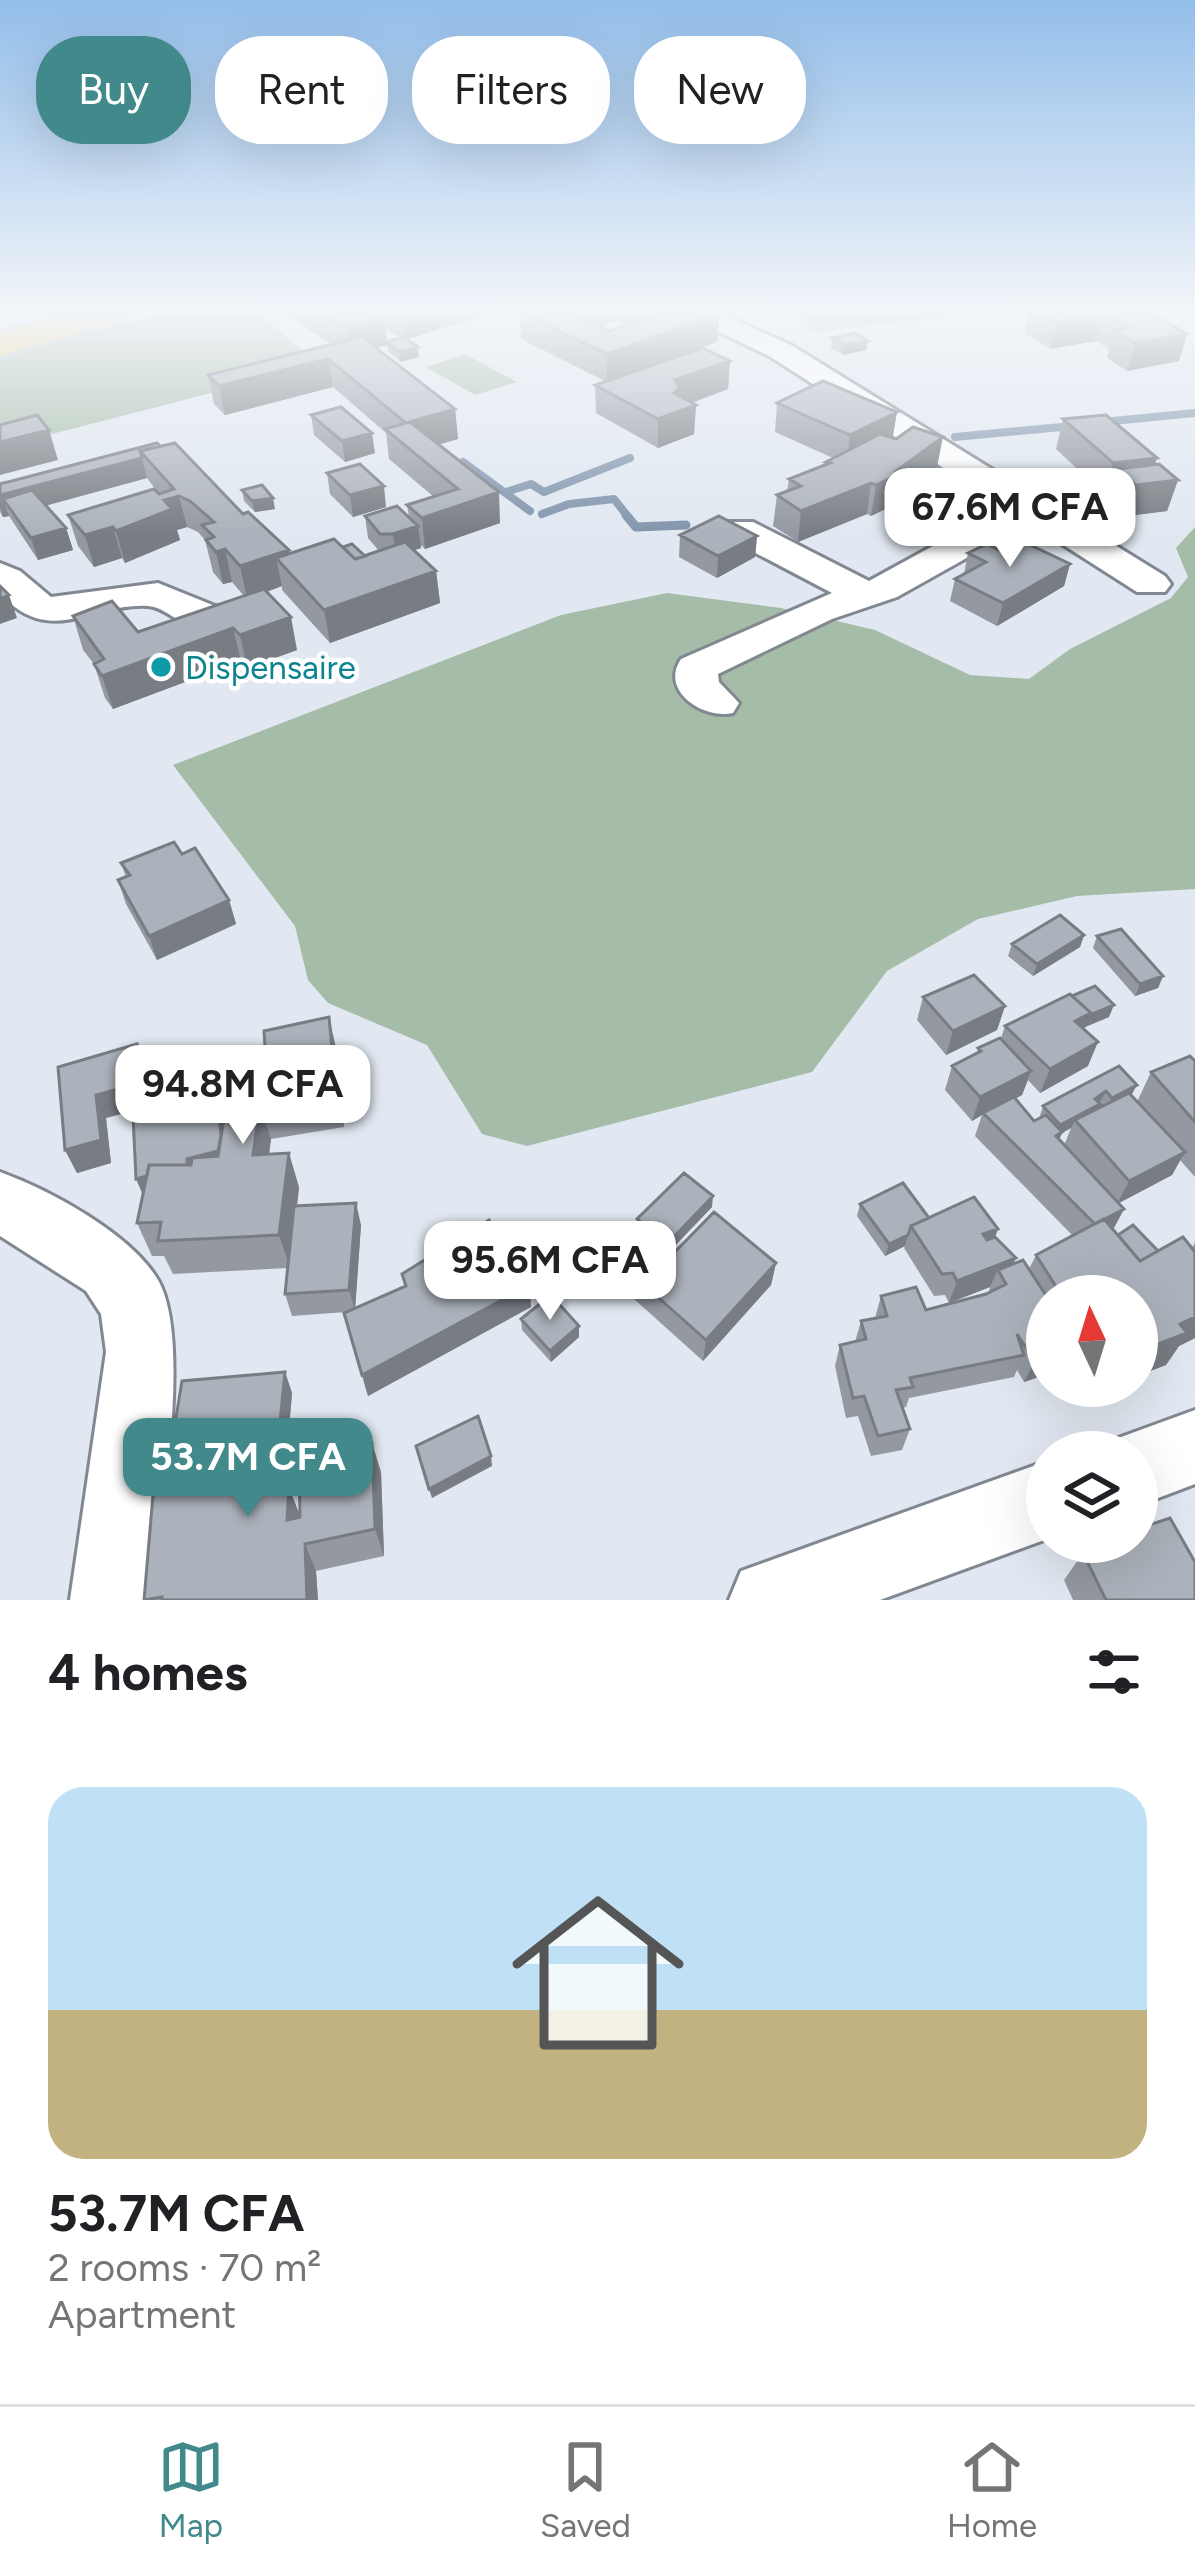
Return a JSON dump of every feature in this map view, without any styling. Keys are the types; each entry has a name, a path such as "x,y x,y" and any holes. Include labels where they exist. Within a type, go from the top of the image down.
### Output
{"street":[{"path":"836,385 1151,584"},
{"path":"717,703 698,686 696,668 755,637 884,589 1033,506"},
{"path":"740,530 864,594"},
{"path":"0,575 27,601 55,609 137,595 161,596 199,615 222,620 280,610"},
{"path":"0,1201 110,1269 134,1304 142,1352 111,1600"},
{"path":"1158,1460 1195,1447"},
{"path":"770,1600 864,1585 1026,1510"}],"green space":[{"path":"0,385 244,385 13,444 0,422"},
{"path":"457,385 508,385 475,395"},
{"path":"1195,527 1195,889 1077,896 978,919 887,971 812,1072 527,1146 482,1134 427,1045 328,1003 308,980 295,926 173,765 561,615 667,593 781,608 875,630 970,675 1029,679 1070,649 1171,598 1188,577 1176,548"}],"building":[{"path":"359,385 424,385 455,409 406,423"},
{"path":"595,385 678,385 674,393 696,405 658,419"},
{"path":"815,385 832,385 897,412 850,435 777,403"},
{"path":"341,407 372,433 342,441 311,415"},
{"path":"37,415 49,430 0,442 0,425"},
{"path":"1106,415 1157,458 1113,463 1063,419"},
{"path":"410,422 499,492 422,518 407,505 458,489 385,429"},
{"path":"913,427 943,437 896,471 901,473 801,511 777,495 801,486 789,479 830,463 826,462 880,434 896,439"},
{"path":"157,443 160,446 140,451 142,458 0,495 0,484"},
{"path":"175,443 243,514 248,512 289,550 240,566 225,549 216,552 206,540 214,537 202,525 214,522 179,496 164,500 172,509 116,531 113,527 85,535 68,515 154,489 159,494 174,489 140,451"},
{"path":"360,464 384,486 350,495 327,473"},
{"path":"1159,464 1178,480 1136,485 1118,469"},
{"path":"976,479 999,489 980,498 957,487"},
{"path":"262,485 273,498 252,501 242,490"},
{"path":"32,490 66,528 31,538 3,499"},
{"path":"397,506 418,526 380,534 365,516"},
{"path":"719,516 757,536 718,556 680,535"},
{"path":"334,539 355,559 405,542 436,571 324,610 276,558"},
{"path":"1022,541 1070,564 1003,603 955,579 986,562 968,553 987,544 1003,552"},
{"path":"352,544 365,556 355,559 343,547"},
{"path":"264,589 291,617 240,635 233,628 102,676 94,664 104,659 73,616 112,601 138,632"},
{"path":"174,842 182,854 195,848 229,900 149,936 118,880 130,875 121,863"},
{"path":"1060,915 1084,935 1037,964 1012,944"},
{"path":"1121,929 1163,976 1140,984 1097,936"},
{"path":"974,975 1005,1006 953,1031 923,997"},
{"path":"1095,986 1114,1005 1090,1015 1072,996"},
{"path":"1070,994 1091,1013 1075,1021 1098,1042 1050,1069 1005,1026"},
{"path":"329,1017 336,1092 260,1105 253,1155 289,1153 279,1235 158,1241 161,1222 137,1223 149,1165 191,1165 192,1158 218,1156 232,1069 266,1063 264,1031"},
{"path":"1000,1038 1031,1071 980,1097 952,1066"},
{"path":"137,1044 143,1082 96,1095 101,1140 65,1150 58,1067"},
{"path":"1190,1056 1195,1061 1195,1122 1151,1072"},
{"path":"227,1060 228,1096 217,1098 218,1151 187,1159 187,1165 149,1165 147,1176 136,1179 132,1094 169,1086 168,1073"},
{"path":"1119,1066 1137,1085 1112,1098 1106,1091 1095,1099 1100,1104 1060,1125 1043,1106"},
{"path":"1129,1093 1185,1152 1129,1181 1075,1120"},
{"path":"1014,1097 1034,1121 1046,1115 1062,1132 1056,1136 1124,1209 1095,1224 983,1113"},
{"path":"684,1173 713,1196 667,1244 637,1219"},
{"path":"903,1183 929,1218 889,1244 860,1204"},
{"path":"974,1197 998,1229 983,1234 987,1240 995,1237 1016,1258 957,1281 953,1273 942,1274 911,1226"},
{"path":"356,1203 349,1290 285,1294 294,1206"},
{"path":"714,1212 776,1263 706,1340 624,1267 648,1242 669,1258"},
{"path":"1104,1219 1140,1261 1183,1237 1195,1252 1195,1317 1180,1324 1187,1333 1158,1344 1158,1275 1049,1275 1036,1255"},
{"path":"489,1220 530,1285 362,1375 344,1313 406,1286 402,1274"},
{"path":"1133,1225 1158,1251 1140,1261 1118,1235"},
{"path":"1023,1260 1033,1275 1026,1275 1026,1348 1017,1334 1024,1355 910,1378 913,1387 896,1390 910,1429 878,1436 864,1396 853,1398 840,1345 866,1339 861,1321 887,1316 881,1296 916,1287 926,1310 1006,1284 998,1270"},
{"path":"551,1295 579,1326 550,1351 521,1319"},
{"path":"285,1372 279,1432 172,1442 182,1381"},
{"path":"478,1416 491,1456 429,1489 416,1446"},
{"path":"262,1432 263,1493 289,1488 287,1520 300,1517 299,1457 372,1443 375,1529 305,1544 307,1600 144,1600 156,1460 181,1457 182,1445"},
{"path":"1170,1518 1195,1562 1195,1600 1106,1600 1088,1563 1158,1563 1158,1522"}],"waterway":[{"path":"1102,422 1195,413"},
{"path":"955,437 1072,426"},
{"path":"506,492 531,484 544,492 630,458"},
{"path":"463,462 530,511"},
{"path":"542,514 569,504 614,499 629,518"},
{"path":"626,515 636,527 686,525"}],"place":[{"name":"Dispensaire","path":"161,667"}]}
